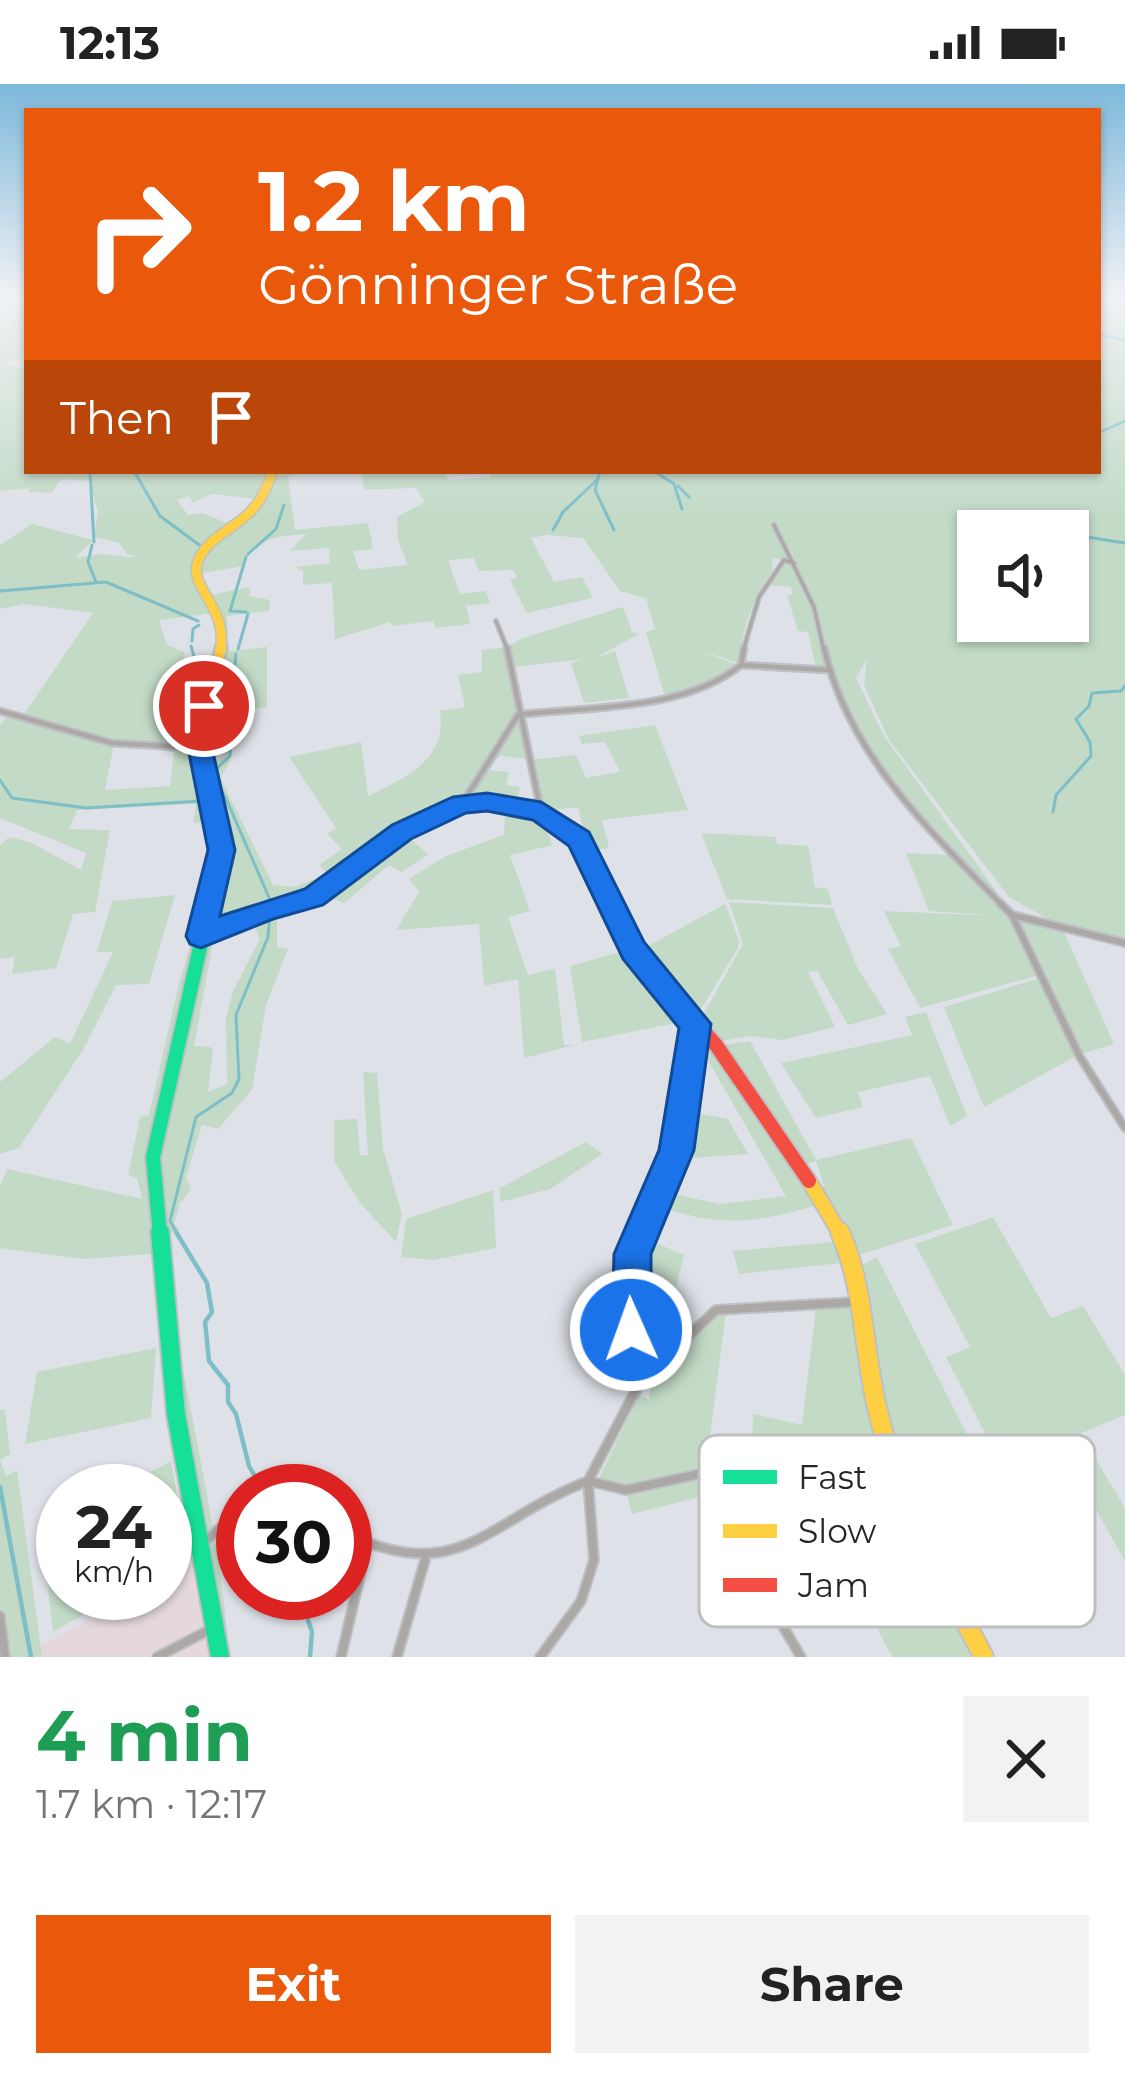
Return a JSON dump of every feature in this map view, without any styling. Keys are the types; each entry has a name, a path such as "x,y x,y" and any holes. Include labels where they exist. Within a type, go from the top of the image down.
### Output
{"street":[{"path":"220,1657 176,1414 153,1184 156,1133 221,850 200,748 207,694 224,652 226,623 196,581 195,567 204,550 261,499 272,474"},
{"path":"774,526 819,622 829,670 874,762 901,801 1012,915 1079,1057 1125,1128"},
{"path":"462,804 518,715 723,682 741,665 745,628 758,594 784,560 794,562"},
{"path":"496,621 507,647 541,812"},
{"path":"741,665 829,670"},
{"path":"0,711 36,717 128,746 200,748"},
{"path":"201,936 268,909 313,898 402,832 462,804 487,802 541,812 579,839 633,950 716,1044 782,1153 816,1189 837,1223 851,1262 871,1384 886,1435"},
{"path":"1012,915 1024,913 1125,944"},
{"path":"640,1382 631,1330 629,1272 676,1150 695,1024"},
{"path":"692,1053 716,1044"},
{"path":"540,1657 581,1601 594,1560 588,1481 640,1382 716,1310 856,1302"},
{"path":"372,1547 425,1560 512,1521 565,1488 588,1481 626,1490 699,1474"},
{"path":"201,1544 216,1531"},
{"path":"397,1657 425,1560"},
{"path":"0,1616 5,1657"},
{"path":"341,1657 350,1620"},
{"path":"157,1657 216,1627"},
{"path":"784,1627 801,1657"},
{"path":"968,1627 984,1657"}],"shaded area":[{"path":"204,1557 220,1657 42,1657 40,1646 88,1620 192,1620 192,1563"}],"green space":[{"path":"0,371 24,371 24,474 298,474 288,476 295,530 368,523 373,549 353,551 359,570 408,565 398,540 397,517 425,502 416,488 364,490 361,474 445,474 449,480 491,474 1101,474 1101,371 1125,371 1125,942 1062,927 1009,897 889,740 864,685 867,658 856,678 884,736 1009,909 904,802 877,763 831,670 818,613 792,554 784,560 772,558 773,571 749,614 739,663 695,649 738,665 731,673 695,690 664,694 646,632 655,629 646,598 620,591 583,538 531,538 554,582 582,577 593,598 527,613 510,580 517,577 513,570 479,571 474,558 448,560 460,594 486,591 490,603 466,606 470,624 436,628 433,621 392,626 390,622 335,639 332,583 303,585 303,571 296,567 330,563 329,548 290,551 306,534 261,544 244,566 198,574 211,595 250,587 249,596 270,600 269,611 227,616 229,651 267,647 267,707 234,711 231,755 220,777 273,885 294,887 328,874 319,865 342,849 327,834 336,828 289,757 361,742 368,796 397,782 431,754 441,728 440,711 465,707 458,675 482,672 482,650 507,647 526,759 501,756 489,761 485,770 509,772 506,785 520,787 515,807 462,804 403,833 428,854 402,872 389,865 344,903 319,894 277,906 277,947 288,949 266,1005 252,1090 218,1129 202,1125 186,1177 191,1190 180,1203 174,1224 180,1229 162,1237 216,1548 216,1620 225,1620 229,1657 220,1657 192,1502 192,1464 185,1464 176,1414 157,1239 150,1238 152,1254 83,1259 0,1248 0,1187 7,1169 142,1199 137,1178 128,1175 140,1117 149,1115 179,983 216,861 211,822 193,823 196,804 77,810 69,829 110,830 95,912 73,914 56,968 12,974 15,957 0,959 0,845 9,837 30,842 81,870 86,853 0,818 0,725 10,712 25,713 93,613 24,604 0,609 0,545 32,524 93,540 75,558 101,554 139,558 127,554 119,543 94,537 98,512 89,481 62,479 51,493 27,492 31,488 0,491","holes":["212,494 259,499 231,525 203,513 188,515 177,500 189,496 193,503","214,613 222,646 211,676 183,678 184,652 167,645 159,620","221,670 225,677 223,757 208,768 207,714","114,744 174,752 170,786 105,790","251,916 260,939 233,991 226,1018 227,1084 208,1092 213,1051 194,1046 215,931"]},
{"path":"785,562 795,565 815,611 827,667 816,668 808,632 798,631 787,595 792,594 791,587 767,585"},
{"path":"623,607 632,632 639,634 595,658 615,651 629,698 584,703 571,663 584,659 513,667 509,646 523,638"},
{"path":"655,725 688,810 602,820 609,848 588,851 578,807 544,811 529,760 576,755 586,778 620,772 605,742 582,744 579,736"},
{"path":"505,815 544,822 552,845 510,855 530,911 508,917 528,975 555,969 564,1045 574,1045 524,1058 518,979 484,986 479,924 396,930 419,892 409,879 446,856 504,835"},
{"path":"701,833 776,837 777,844 808,846 815,887 828,889 832,905 727,899"},
{"path":"906,853 948,855 1006,912 1004,916 1010,916 1036,976 920,1008 888,949 901,946 884,911 1000,916 929,911"},
{"path":"175,895 149,984 116,985 84,1048 19,1148 0,1154 0,1082 55,1037 70,1044 113,952 97,952 112,901"},
{"path":"729,902 833,908 858,969 887,1014 848,1025 817,971 808,972 835,1027 783,1040 750,1036 716,1042 698,1024 743,944"},
{"path":"725,904 738,948 695,1019 637,952"},
{"path":"1017,916 1063,930 1114,1044 1081,1054"},
{"path":"625,951 627,961 637,959 685,1021 582,1042 570,966"},
{"path":"1040,978 1078,1055 984,1107 944,1007"},
{"path":"926,1012 967,1116 950,1126 930,1076 858,1092 863,1107 816,1118 781,1063 912,1035 905,1017"},
{"path":"750,1041 816,1160 911,1138 953,1225 853,1257 820,1189 824,1186 816,1161 795,1167 749,1100 751,1110 822,1204 740,1220 702,1218 659,1206 664,1192 720,1204 786,1196 701,1048"},
{"path":"363,1072 377,1073 383,1149 402,1214 396,1242 360,1203 334,1161 334,1120 357,1119 360,1155 368,1155"},
{"path":"685,1111 728,1119 748,1154 678,1159"},
{"path":"586,1142 602,1154 550,1189 500,1202 500,1188"},
{"path":"493,1190 496,1248 433,1260 401,1257 406,1219"},
{"path":"993,1217 1051,1318 1083,1306 1125,1375 1125,1415 1077,1435 986,1435 946,1357 970,1347 915,1244"},
{"path":"644,1238 684,1255 658,1360 648,1368 640,1364 632,1281"},
{"path":"845,1241 851,1262 739,1274 733,1251"},
{"path":"877,1257 967,1435 890,1435 854,1269"},
{"path":"816,1307 855,1308 882,1435 753,1435 753,1414 802,1425"},
{"path":"726,1311 710,1435 699,1435 699,1470 627,1488 598,1480 639,1396 649,1399 652,1377 716,1314"},
{"path":"156,1348 151,1418 25,1444 37,1372"},
{"path":"0,1410 5,1410 10,1454 0,1460"},
{"path":"1095,1457 1125,1508 1125,1561 1095,1508"},
{"path":"0,1460 6,1476 17,1470 42,1657 0,1657"},
{"path":"699,1476 699,1497 632,1514 627,1493"},
{"path":"52,1620 74,1620 53,1632"},
{"path":"877,1627 967,1627 980,1657 892,1657"}],"waterway":[{"path":"1101,432 1125,421"},
{"path":"90,474 94,542"},
{"path":"136,474 160,516 202,547"},
{"path":"598,479 599,474"},
{"path":"659,474 674,484 682,509"},
{"path":"553,530 563,512 598,479"},
{"path":"598,479 595,490 614,530"},
{"path":"678,486 689,497"},
{"path":"248,554 276,529 284,505"},
{"path":"1089,537 1125,543"},
{"path":"92,545 88,562 96,582"},
{"path":"246,557 230,611 246,612"},
{"path":"0,591 106,582 198,621"},
{"path":"238,649 248,614"},
{"path":"192,641 193,629 199,625"},
{"path":"191,646 196,664"},
{"path":"231,709 236,654"},
{"path":"1053,812 1056,795 1091,756 1090,742 1076,719 1089,706 1092,693 1121,691 1125,686"},
{"path":"214,771 230,756 231,714"},
{"path":"488,769 508,736"},
{"path":"467,801 486,772"},
{"path":"215,777 227,801"},
{"path":"0,780 12,798 86,808 201,801"},
{"path":"221,801 227,801"},
{"path":"178,1235 170,1221 196,1117 232,1093 239,1079 236,1015 268,937 271,902 227,801"},
{"path":"396,829 458,802"},
{"path":"335,877 391,833"},
{"path":"272,902 331,879"},
{"path":"176,1232 207,1283 212,1312 205,1322 209,1361 228,1385 228,1402 236,1414 248,1464"},
{"path":"684,1335 699,1321"},
{"path":"630,1408 644,1384"},
{"path":"0,1487 31,1657"},
{"path":"308,1620 310,1657"}],"traffic: fast":[{"path":"219,657 204,706 200,748 221,862 189,982 153,1157 176,1414 220,1657"}],"traffic: slow":[{"path":"219,657 222,622 199,583 197,564 208,546 256,505 272,474"},
{"path":"809,1181 829,1208 853,1270 884,1435"},
{"path":"968,1627 984,1657"}],"traffic: jam":[{"path":"462,804 493,804 542,814 580,841 641,962 716,1045 809,1181"}],"route":[{"path":"204,706 200,748 221,850 219,875 201,936 268,909 313,898 402,832 462,804 487,802 541,812 579,839 633,950 695,1024 676,1150 629,1272 631,1330"}]}
